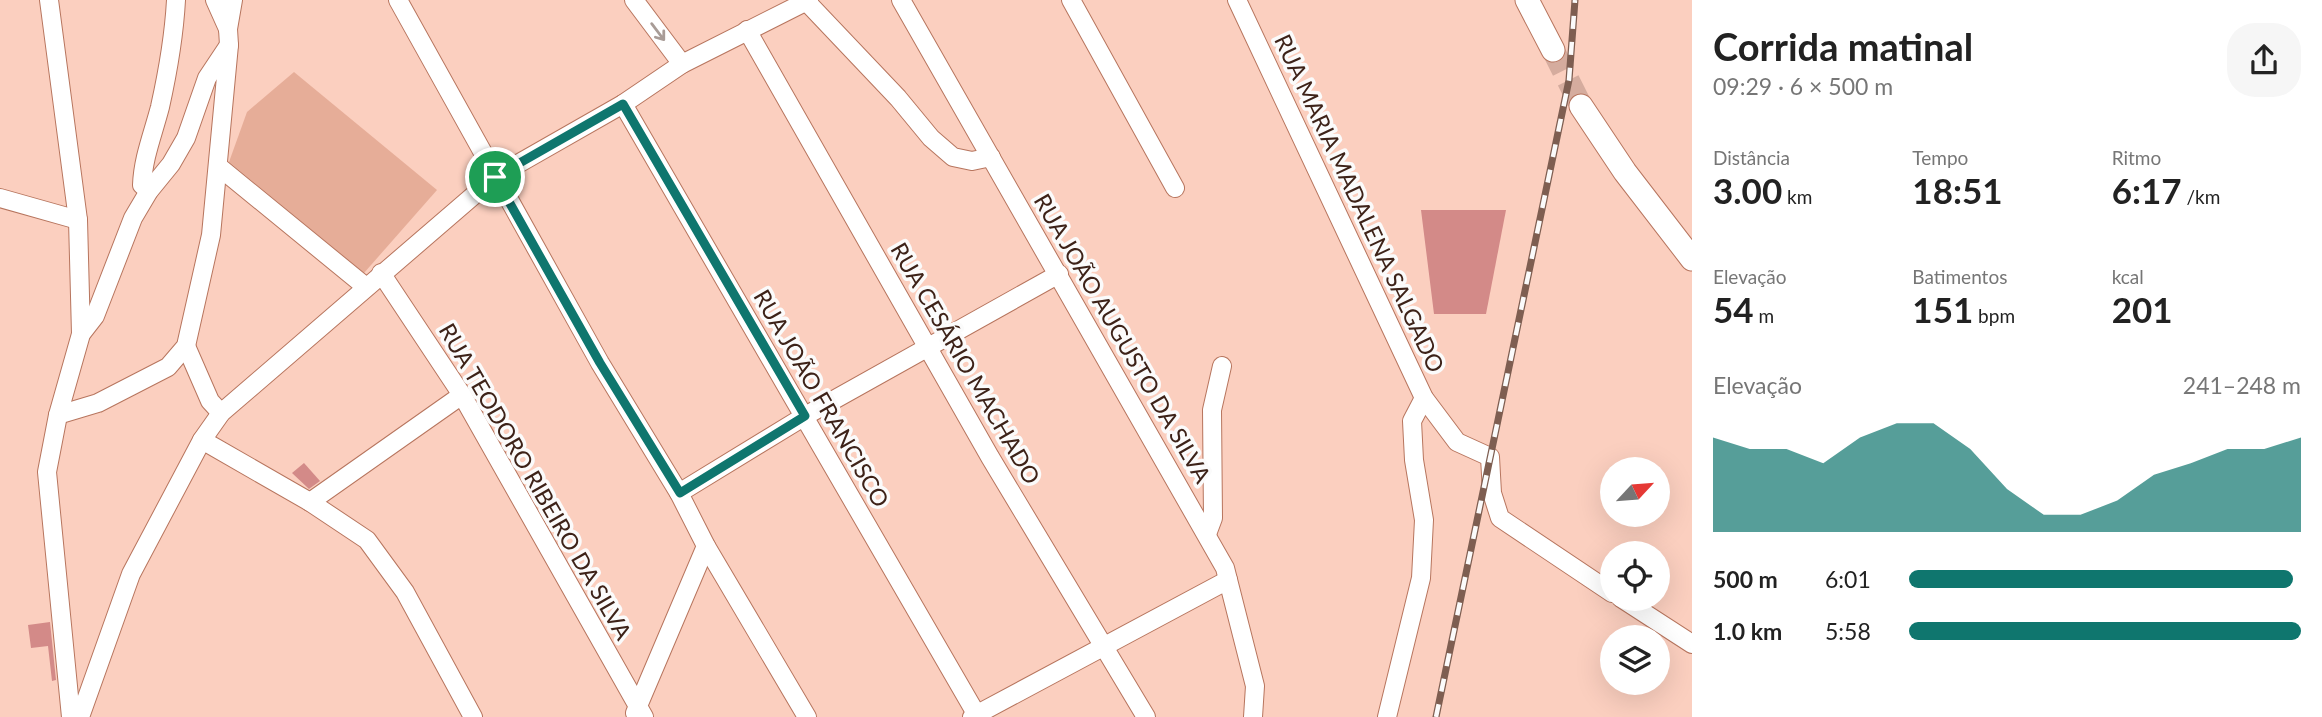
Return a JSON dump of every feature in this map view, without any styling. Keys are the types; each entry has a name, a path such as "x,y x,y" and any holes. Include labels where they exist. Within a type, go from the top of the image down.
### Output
{"main road":[{"path":"1531,3 1553,50"},
{"path":"1581,106 1625,172 1692,259"}],"street":[{"path":"49,0 78,220 80,334 58,415 47,472 71,717"},
{"path":"149,191 142,186 143,165 173,44 176,0"},
{"path":"80,334 95,316 133,218 186,138 207,78 229,37 215,0"},
{"path":"58,415 98,403 168,367 186,346 211,235 233,0"},
{"path":"398,0 600,363 680,493 706,546 807,717"},
{"path":"634,0 682,64"},
{"path":"80,717 131,575 202,440 221,413 495,177 623,104 682,64 807,0 898,98 931,138 953,157 972,161 991,157"},
{"name":"RUA JOÃO AUGUSTO DA SILVA","path":"901,0 1208,534 1228,580 1255,687 1253,717"},
{"path":"1071,0 1175,188"},
{"name":"RUA MARIA MADALENA SALGADO","path":"1237,0 1424,398 1412,421 1414,460 1424,520 1421,578 1387,717"},
{"name":"RUA CESÁRIO MACHADO","path":"747,30 990,457 1146,717"},
{"name":"RUA JOÃO FRANCISCO","path":"623,104 976,716"},
{"path":"218,166 366,287"},
{"path":"0,198 78,220"},
{"name":"RUA TEODORO RIBEIRO DA SILVA","path":"381,273 462,395 638,714"},
{"path":"680,493 805,416 1059,274"},
{"path":"186,346 210,401 221,413"},
{"path":"1208,534 1213,518 1212,410 1222,366"},
{"path":"310,502 462,395"},
{"path":"1424,398 1457,442 1490,457 1492,493 1500,518 1600,585"},
{"path":"202,440 310,502 367,540 405,592 473,717"},
{"path":"638,714 706,546"},
{"path":"976,716 1228,580"},
{"path":"1641,611 1692,644"}],"shaded area":[{"path":"294,72 437,190 364,273 229,162 247,112"}],"building":[{"path":"1421,210 1506,210 1486,314 1434,314"},
{"path":"304,463 320,481 309,489 292,473"},
{"path":"50,622 56,680 52,681 48,646 31,648 28,625"}],"tunnel":[{"path":"1553,50 1581,106"}],"railway":[{"path":"1436,717 1569,80 1575,0"}],"route":[{"path":"623,104 805,416 680,493 600,363 495,177 623,104"}]}
